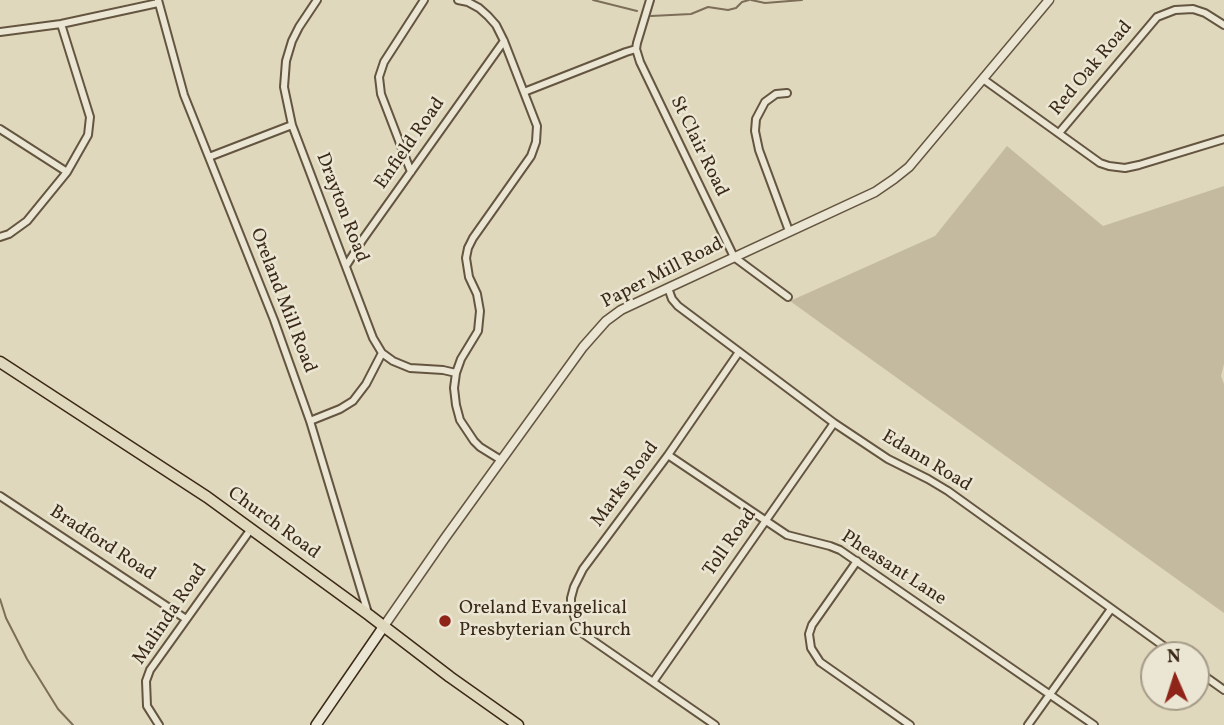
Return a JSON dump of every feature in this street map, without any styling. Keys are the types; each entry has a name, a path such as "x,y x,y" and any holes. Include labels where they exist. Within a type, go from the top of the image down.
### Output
{"main road":[{"name":"Church Road","path":"0,362 196,489 518,725"},
{"name":"Paper Mill Road","path":"316,725 384,626"}],"street":[{"name":"Drayton Road","path":"317,0 292,41 286,61 284,87 292,125 373,338 382,353"},
{"path":"411,172 380,94 379,77 384,62 424,0"},
{"path":"458,0 484,11 493,20 504,41 537,126 536,146 531,156 473,238 466,258 479,303 480,321 478,331 456,373 454,397 460,421 474,441 500,460"},
{"path":"524,92 636,49 650,0"},
{"name":"Paper Mill Road","path":"384,626 500,460 583,347 606,321 621,310 875,192 894,180 909,167 1049,0"},
{"path":"0,32 61,24 158,2"},
{"name":"Oreland Mill Road","path":"158,2 184,95 274,320 310,421 369,615"},
{"name":"Red Oak Road","path":"1059,133 1157,17 1175,10 1193,9 1224,25"},
{"path":"0,237 9,234 27,220 67,172 89,135 89,117 61,24"},
{"name":"Enfield Road","path":"346,266 504,41"},
{"name":"St Clair Road","path":"636,49 734,257"},
{"path":"983,79 1100,163 1113,167 1125,168 1224,139"},
{"path":"787,93 776,94 765,102 756,119 755,131 757,144 789,231"},
{"path":"209,157 292,125"},
{"path":"0,129 67,172"},
{"path":"734,257 788,297"},
{"name":"Edann Road","path":"668,288 671,299 678,306 834,423 888,459 948,491 1156,641"},
{"name":"Marks Road","path":"653,682 582,633 571,606 574,587 583,569 668,455 739,352"},
{"path":"310,421 340,410 353,401 366,384 382,353 410,368 456,373"},
{"name":"Toll Road","path":"653,682 834,423"},
{"name":"Pheasant Lane","path":"668,455 788,535 835,548 857,561 1094,725"},
{"name":"Bradford Road","path":"0,496 186,618"},
{"name":"Malinda Road","path":"159,725 147,706 146,681 150,670 251,529"},
{"path":"857,561 812,625 809,634 811,648 820,662 910,725"},
{"path":"1028,725 1111,609"},
{"path":"653,682 715,725"},
{"path":"894,725 899,718"}],"shaded area":[{"path":"1007,146 1103,226 1224,186 1224,364 1221,376 1224,384 1224,613 790,301 935,236"}],"waterway":[{"path":"593,0 637,11"},
{"path":"651,16 691,14 708,7 728,10 749,0"},
{"path":"751,0 765,3 802,0"},
{"path":"0,599 6,618 27,659 58,709 73,725"}],"place":[{"name":"Oreland Evangelical Presbyterian Church","path":"445,621"}]}
